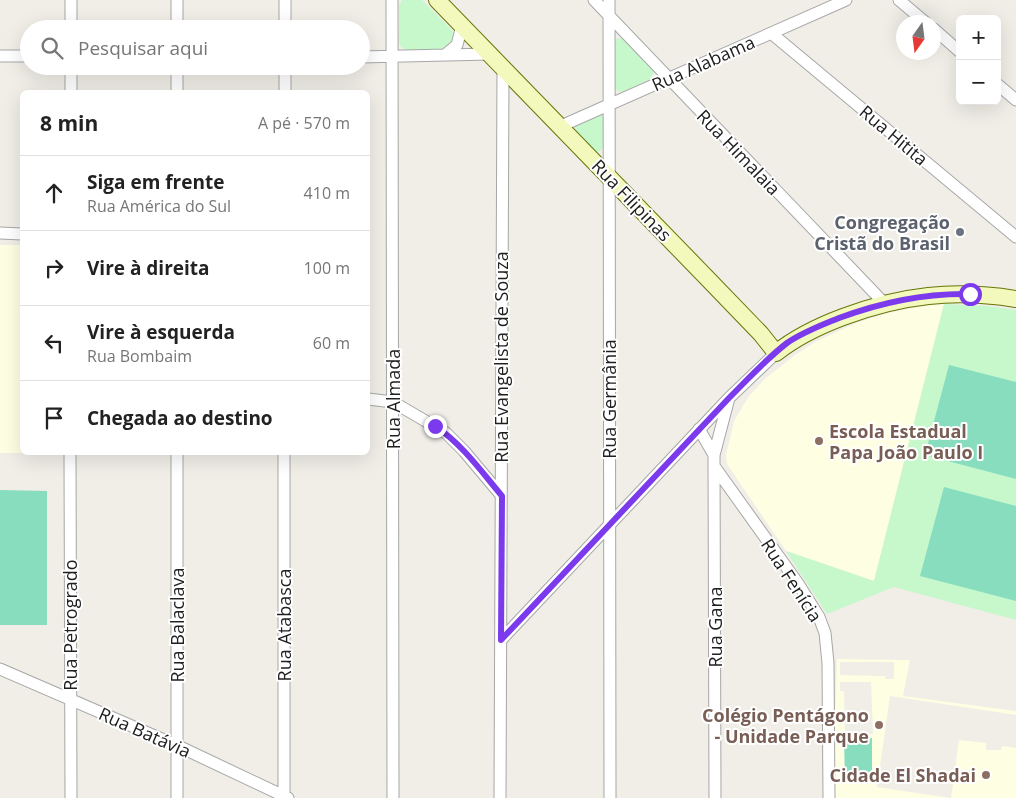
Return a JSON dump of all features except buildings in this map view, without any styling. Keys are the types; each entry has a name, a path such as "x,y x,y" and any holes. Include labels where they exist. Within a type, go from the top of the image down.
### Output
{"main road":[{"path":"437,0 502,67"},
{"name":"Rua Filipinas","path":"502,67 761,334 776,352"},
{"path":"776,352 789,342 824,324 884,303 944,294 995,296 1016,299"},
{"name":"Rua Filipinas","path":"761,334 789,342"}],"street":[{"path":"71,0 71,20"},
{"path":"177,0 177,20"},
{"path":"285,0 285,20"},
{"name":"Rua Almada","path":"392,0 393,798"},
{"name":"Rua Himalaia","path":"594,0 884,303"},
{"name":"Rua Germânia","path":"609,0 610,798"},
{"name":"Rua Alabama","path":"561,126 846,0"},
{"path":"899,0 917,15"},
{"path":"445,55 457,45 462,25"},
{"name":"Rua Hitita","path":"771,33 1016,237"},
{"path":"941,35 956,48"},
{"path":"370,56 490,54"},
{"path":"0,56 20,56"},
{"name":"Rua Evangelista de Souza","path":"500,798 502,67"},
{"path":"71,75 71,90"},
{"path":"177,75 177,90"},
{"path":"285,75 285,90"},
{"path":"503,95 508,87 512,85 521,86"},
{"path":"1001,87 1016,100"},
{"path":"0,233 20,234"},
{"path":"501,640 699,429 776,352"},
{"name":"Rua Gana","path":"715,798 714,460 729,398"},
{"path":"370,399 393,402 446,433 502,496"},
{"name":"Rua Gana","path":"699,429 714,460"},
{"name":"Rua Petrogrado","path":"70,455 71,798"},
{"name":"Rua Balaclava","path":"177,455 178,798"},
{"name":"Rua Atabasca","path":"284,455 285,798"},
{"name":"Rua Fenícia","path":"714,460 797,582 818,617 825,634 828,663 829,798"},
{"name":"Rua Batávia","path":"0,669 178,746 285,798"}],"shaded area":[{"path":"0,245 20,245 20,453 0,453"},
{"name":"Escola Estadual Papa João Paulo I","path":"944,304 874,581 786,551 727,464 726,455 734,421 749,396 766,378 795,355 817,341 856,323 884,314 916,307"},
{"name":"Colégio Pentágono - Unidade Parque","path":"837,659 910,660 903,696 1016,711 1016,715 890,696 877,787 951,798 832,798","holes":["840,662 894,662 894,679 885,679 885,676 840,675","840,682 871,682 873,734 845,735 844,691 840,691"]},
{"name":"Cidade El Shadai","path":"959,740 986,743 986,750 1001,750 1002,746 1016,748 1016,798 951,798"}],"green space":[{"path":"402,0 422,0 452,30 452,44 441,50 406,50 401,47 399,42 399,6"},
{"path":"617,38 623,39 654,71 651,79 622,92 617,91 615,86 615,42"},
{"path":"601,114 604,116 604,145 601,151 594,152 573,129 577,124"},
{"path":"944,304 1016,310 1016,620 894,587 827,614 786,551 874,581"},
{"path":"949,365 1016,382 1016,479 925,455"},
{"path":"944,487 1016,506 1016,601 920,576"},
{"path":"0,490 47,491 47,625 0,625"},
{"path":"844,738 872,738 872,781 845,782"}],"place":[{"name":"Congregação Cristã do Brasil","path":"960,232"},
{"name":"Escola Estadual Papa João Paulo I","path":"819,441"},
{"name":"Colégio Pentágono - Unidade Parque","path":"879,725"},
{"name":"Cidade El Shadai","path":"986,775"}],"route":[{"path":"435,426 455,441 502,496 501,640 729,398 762,364 789,342 824,324 884,303 944,294 970,294"}]}
